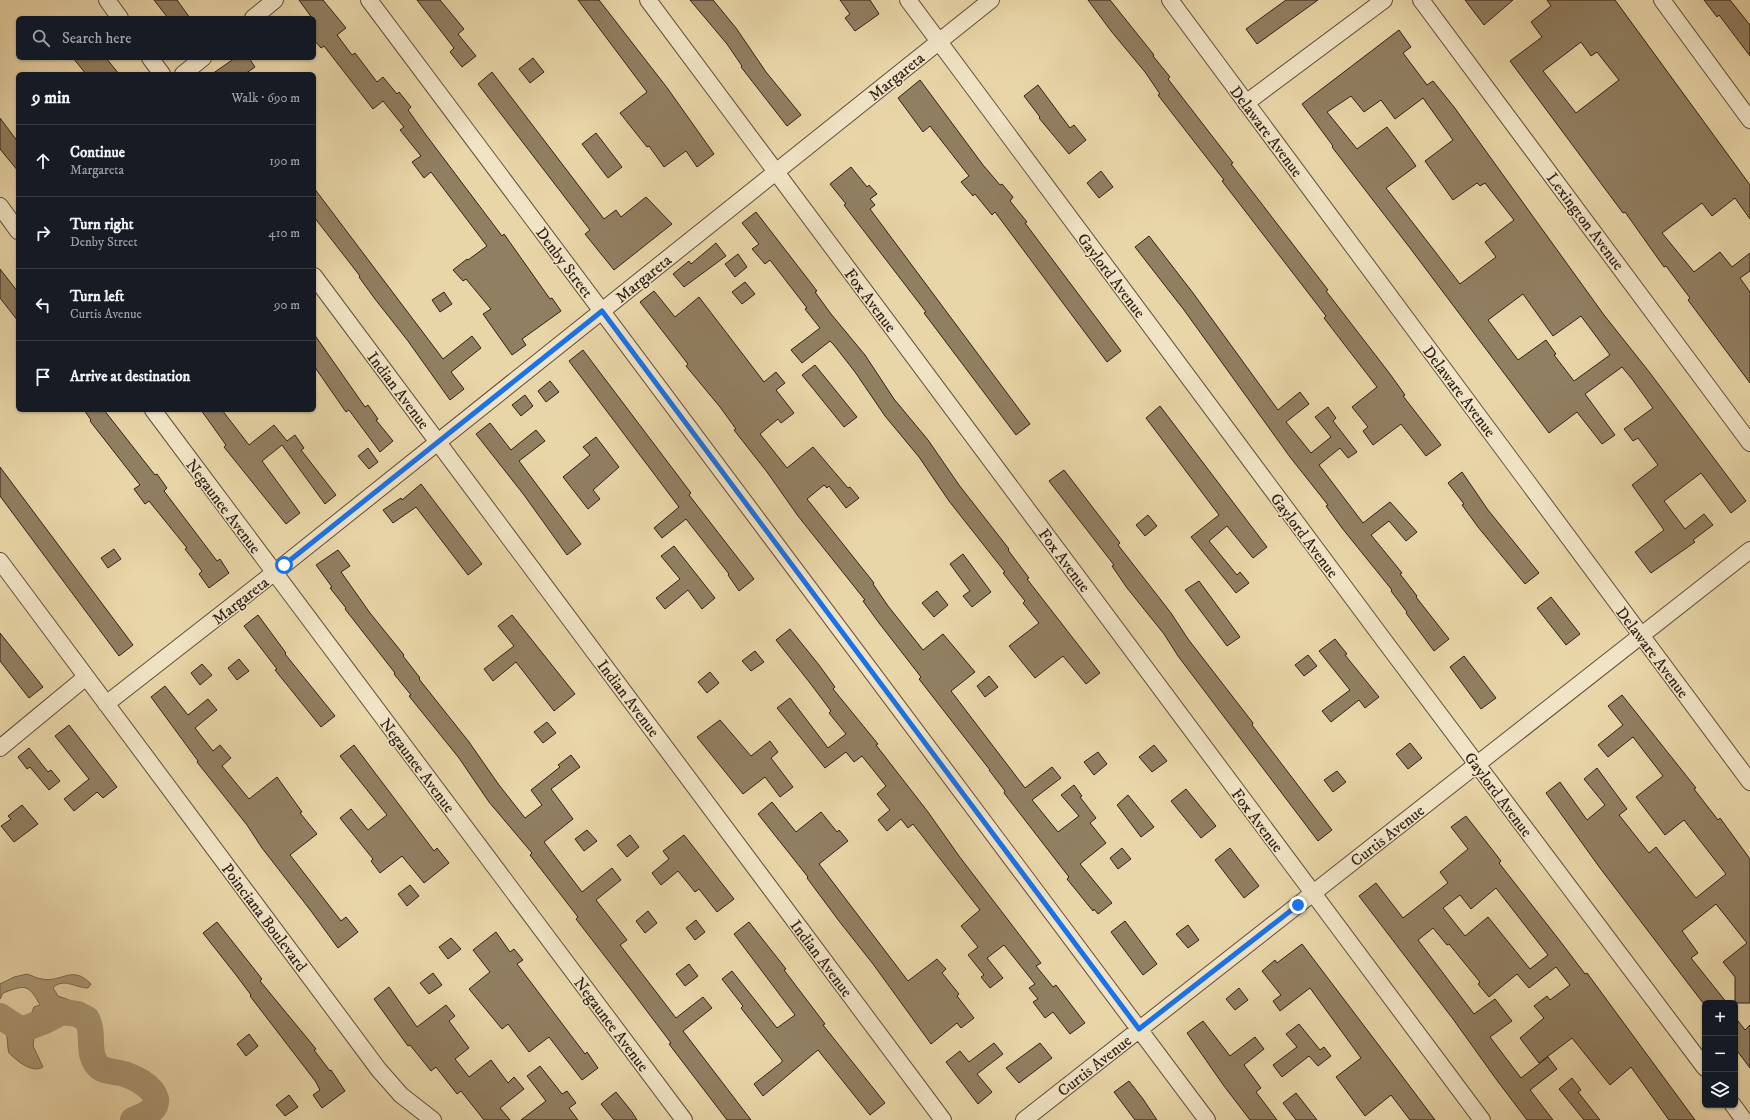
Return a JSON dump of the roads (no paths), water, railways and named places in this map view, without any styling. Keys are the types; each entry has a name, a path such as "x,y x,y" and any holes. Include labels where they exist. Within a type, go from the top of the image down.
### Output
{"street":[{"path":"107,0 119,16"},
{"path":"255,16 275,0"},
{"name":"Denby Street","path":"369,0 1207,1120"},
{"name":"Fox Avenue","path":"648,0 1312,894 1482,1120"},
{"name":"Gaylord Avenue","path":"908,0 1702,1064"},
{"name":"Margareta","path":"106,704 274,573 991,0"},
{"name":"Delaware Avenue","path":"1170,0 1750,782"},
{"path":"1246,103 1384,0"},
{"name":"Lexington Avenue","path":"1421,0 1750,443"},
{"path":"1662,0 1750,120"},
{"path":"152,60 160,72"},
{"path":"185,72 200,60"},
{"path":"6,211 16,228"},
{"name":"Indian Avenue","path":"316,279 943,1120"},
{"name":"Negaunee Avenue","path":"153,412 684,1120"},
{"name":"Curtis Avenue","path":"1024,1120 1750,550"},
{"path":"0,561 86,677 0,748"},
{"name":"Poinciana Boulevard","path":"86,677 379,1070 401,1095 433,1120"},
{"path":"1735,1108 1744,1120"}],"waterway":[{"path":"0,1016 21,1030 45,1021 62,1012 77,1014 87,1019 90,1031 92,1055 98,1066 105,1070 125,1074 136,1079 147,1086 154,1094 156,1099 155,1107 145,1115 133,1120"}]}
